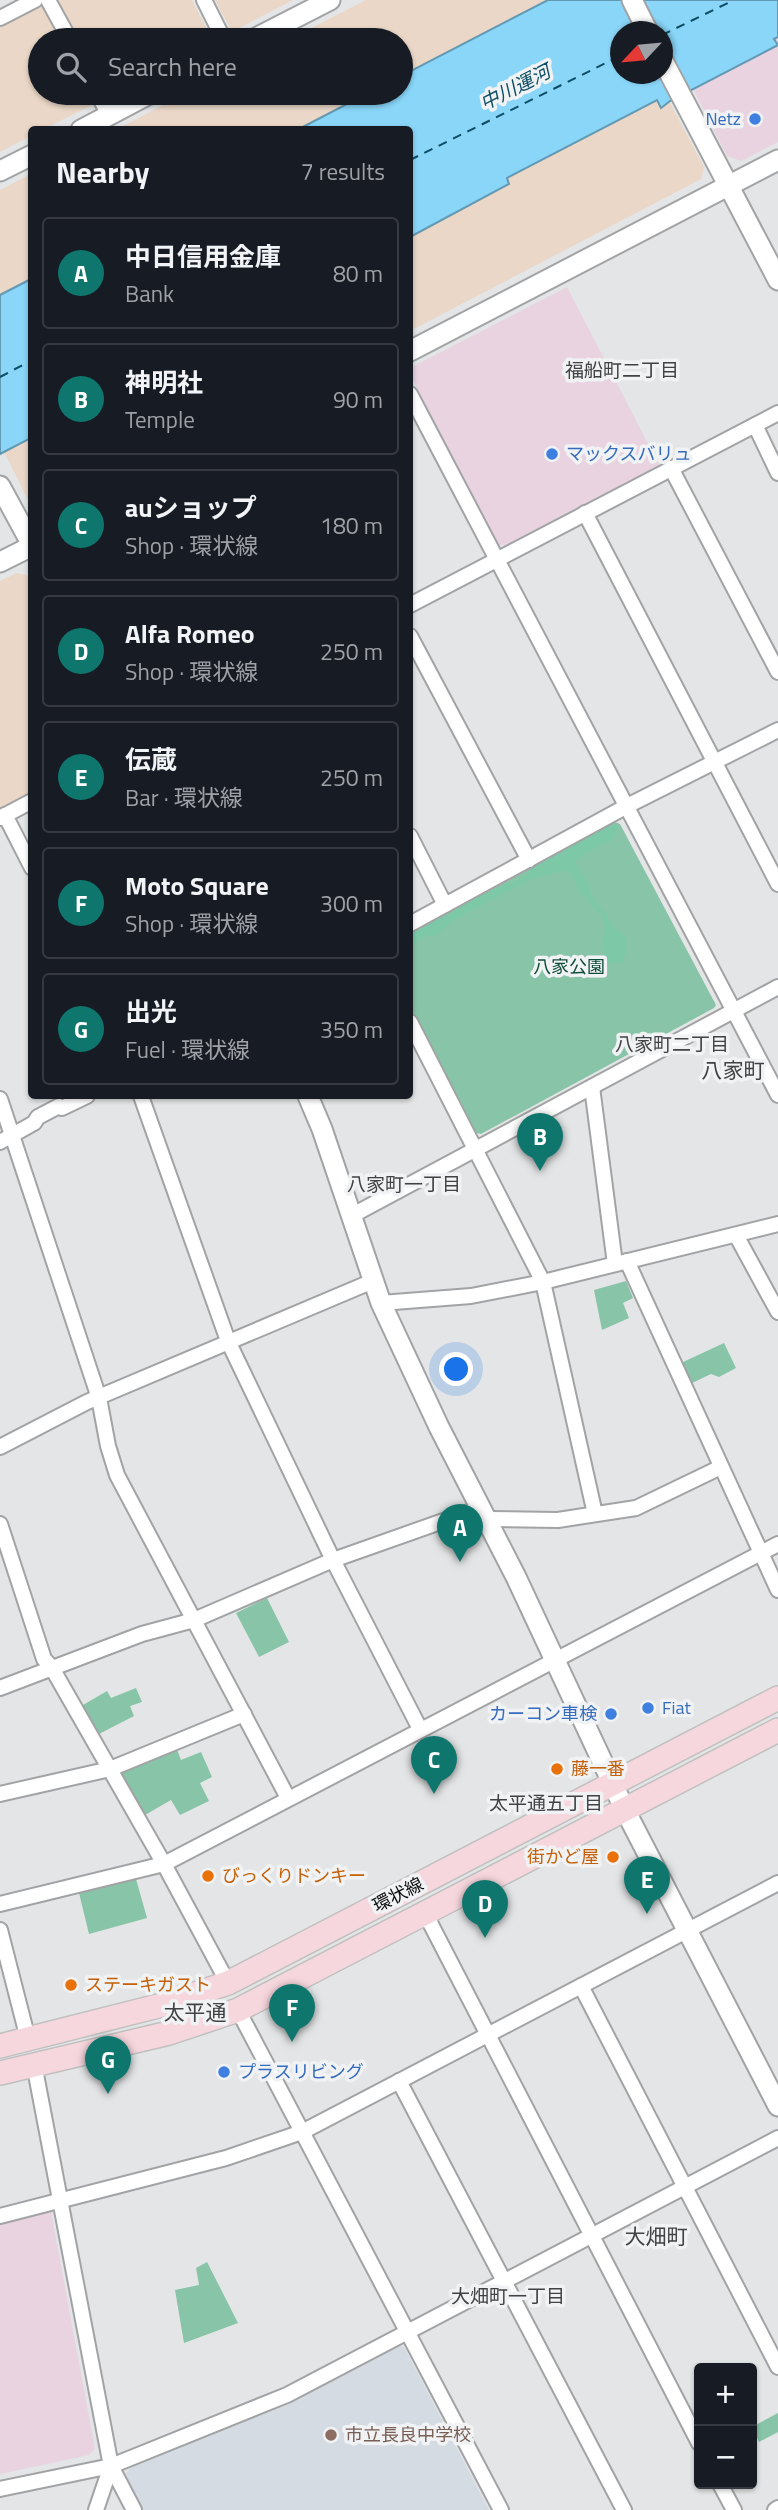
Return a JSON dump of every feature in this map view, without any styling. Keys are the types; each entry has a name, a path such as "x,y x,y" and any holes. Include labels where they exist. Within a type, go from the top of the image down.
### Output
{"main road":[{"name":"環状線","path":"0,2046 162,2005 228,1983 778,1698"},
{"name":"環状線","path":"0,2073 169,2033 238,2010 778,1730"}],"street":[{"path":"0,18 35,0"},
{"path":"48,0 63,28"},
{"path":"204,0 219,28"},
{"path":"275,28 330,0"},
{"path":"632,0 642,21"},
{"path":"673,79 778,280"},
{"path":"104,105 109,115"},
{"path":"88,126 128,105"},
{"path":"0,171 28,157"},
{"path":"413,349 778,160"},
{"path":"413,400 778,1095"},
{"path":"413,603 778,413"},
{"path":"755,425 778,473"},
{"path":"671,468 778,673"},
{"path":"0,486 28,538"},
{"path":"585,513 778,884"},
{"path":"0,562 28,548"},
{"path":"413,641 529,860"},
{"path":"413,922 627,806 778,730"},
{"path":"28,803 3,816 28,861"},
{"path":"413,842 445,905"},
{"path":"351,1216 778,987"},
{"path":"413,1028 543,1282 595,1514"},
{"path":"592,1087 621,1263 778,1590"},
{"path":"0,1099 5,1139 99,1398 108,1446 117,1475 288,1798"},
{"path":"5,1139 34,1123 37,1117 81,1099"},
{"path":"142,1099 228,1341 333,1560 420,1729"},
{"path":"309,1099 380,1303 439,1427 516,1577 625,1810 778,2106"},
{"path":"380,1303 471,1296 543,1282 778,1224"},
{"path":"736,1235 778,1312"},
{"path":"0,1447 99,1398 373,1281"},
{"path":"0,1688 142,1634 194,1620 333,1560 483,1513 558,1520 636,1508 721,1467"},
{"path":"0,1524 44,1659 52,1668 164,1864 228,1983"},
{"path":"0,1904 164,1864 778,1544"},
{"path":"0,1794 110,1769 244,1714"},
{"path":"0,2216 226,2158 302,2132 778,1883"},
{"path":"425,1913 694,2433"},
{"path":"0,1930 28,2039"},
{"path":"581,1986 778,2367"},
{"path":"238,2010 501,2510"},
{"path":"34,2064 111,2466 134,2510"},
{"path":"399,2081 624,2510"},
{"path":"0,2489 111,2466 287,2395 778,2138"},
{"path":"96,2510 111,2466"},
{"path":"723,2489 734,2510"}],"shaded area":[{"path":"56,0 192,0 206,28 71,28"},
{"path":"215,0 293,0 239,28 230,28"},
{"path":"366,0 548,0 413,70 413,28 311,28"},
{"path":"43,3 57,28 28,28 28,105 92,105 50,126 28,126 28,138 0,152 0,25"},
{"path":"778,37 778,142 741,161 727,156 693,89 777,45 774,39"},
{"path":"657,100 661,107 670,103 704,167 701,179 413,329 413,235 509,185 506,178"},
{"path":"164,105 344,105 303,126 123,126"},
{"path":"28,176 28,281 0,295 0,190"},
{"path":"567,287 659,465 506,545 498,545 413,380 413,366"},
{"path":"28,440 28,500 4,452"},
{"path":"17,573 28,577 28,794 0,808 0,581"},
{"path":"51,2212 95,2449 89,2455 0,2474 0,2225"},
{"name":"市立長良中学校","path":"399,2345 404,2347 489,2510 142,2510 124,2476 131,2467 291,2403"}],"green space":[{"name":"八家公園","path":"615,822 620,824 716,1005 481,1134 473,1132 413,1015 413,932"},
{"path":"611,823 619,827 612,841 592,850 575,863 588,881 592,897 610,923 626,937 626,952 622,963 607,964 602,940 606,931 602,916 566,870 534,878 456,919 437,935 423,937 413,943 413,929 483,889 493,890 522,878 546,858"},
{"path":"626,1281 633,1298 623,1303 629,1318 602,1330 594,1290"},
{"path":"724,1343 736,1368 719,1377 711,1374 690,1384 681,1363"},
{"path":"267,1598 289,1642 259,1657 236,1613"},
{"path":"136,1688 142,1702 130,1706 134,1716 99,1734 83,1705 107,1691 111,1698"},
{"path":"176,1747 181,1760 201,1752 212,1777 200,1783 209,1801 180,1815 171,1800 145,1815 122,1775 124,1768"},
{"path":"136,1879 147,1918 89,1934 79,1893"},
{"path":"207,2262 238,2323 184,2343 175,2290 199,2285 196,2268"},
{"path":"778,2413 778,2432 759,2442 757,2424"}],"water":[{"name":"中川運河","path":"548,0 778,0 778,37 774,39 778,45 661,108 657,100 507,178 509,184 413,235 413,126 305,126 345,105 413,105 413,70"},
{"path":"28,281 28,440 0,454 0,295"}],"ferry route":[{"path":"673,30 734,0"},
{"path":"413,159 610,61"},
{"path":"0,377 28,362"}],"place":[{"name":"Netz","path":"755,119"},
{"name":"マックスバリュ","path":"552,454"},
{"name":"神明社","path":"540,1171"},
{"name":"中日信用金庫","path":"460,1562"},
{"name":"Fiat","path":"648,1708"},
{"name":"カーコン車検","path":"611,1714"},
{"name":"藤一番","path":"557,1769"},
{"name":"auショップ","path":"434,1794"},
{"name":"街かど屋","path":"613,1857"},
{"name":"びっくりドンキー","path":"208,1876"},
{"name":"伝蔵","path":"647,1914"},
{"name":"Alfa Romeo","path":"485,1938"},
{"name":"ステーキガスト","path":"71,1985"},
{"name":"Moto Square","path":"292,2042"},
{"name":"プラスリビング","path":"224,2072"},
{"name":"出光","path":"108,2094"},
{"name":"市立長良中学校","path":"331,2435"}],"district":[{"name":"福船町二丁目","path":"622,370"},
{"name":"八家町二丁目","path":"672,1044"},
{"name":"八家町","path":"733,1071"},
{"name":"八家町一丁目","path":"404,1184"},
{"name":"太平通五丁目","path":"546,1803"},
{"name":"太平通","path":"195,2013"},
{"name":"大畑町","path":"656,2237"},
{"name":"大畑町一丁目","path":"508,2296"}]}
